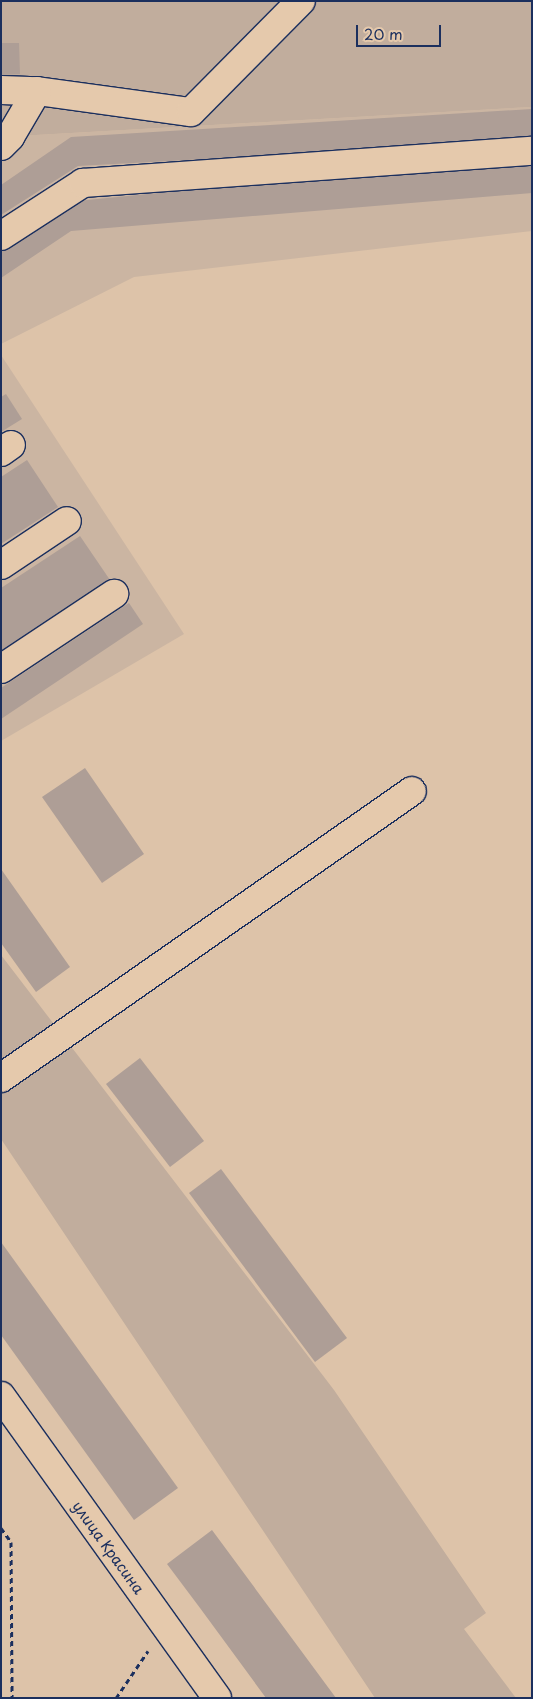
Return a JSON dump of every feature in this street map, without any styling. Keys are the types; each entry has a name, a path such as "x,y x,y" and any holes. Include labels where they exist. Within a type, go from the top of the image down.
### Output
{"street":[{"path":"1,90 37,91 191,112 301,1"},
{"path":"1,146 10,137 37,91"},
{"path":"1,236 83,184 532,151"},
{"path":"1,564 67,521"},
{"path":"1,669 114,594"},
{"path":"1,1078 412,791"},
{"name":"улица Красина","path":"1,1396 217,1698"}],"path":[{"path":"1,1528 11,1542 12,1698"},
{"path":"116,1698 166,1626"}],"shaded area":[{"path":"1,1 532,1 532,107 1,137"},
{"path":"532,107 532,231 134,277 1,344 1,137"},
{"path":"1,355 184,634 1,741"},
{"path":"1,955 334,1390 486,1613 464,1629 516,1698 375,1698 1,1139"}],"building":[{"path":"1,43 19,43 20,74 1,75"},
{"path":"532,109 532,141 78,166 1,215 1,185 71,137"},
{"path":"532,163 532,193 71,231 1,278 1,245 67,202 268,182"},
{"path":"6,394 22,419 1,432 1,397"},
{"path":"27,460 58,507 1,544 1,477"},
{"path":"80,536 110,580 1,652 1,588"},
{"path":"129,603 143,624 1,719 1,688"},
{"path":"85,768 144,854 102,883 42,797"},
{"path":"1,869 70,967 36,992 1,943"},
{"path":"140,1058 204,1141 170,1167 106,1084"},
{"path":"221,1169 347,1338 315,1362 189,1193"},
{"path":"1,1242 178,1488 134,1520 1,1335"},
{"path":"212,1530 336,1698 266,1698 167,1564"}]}
